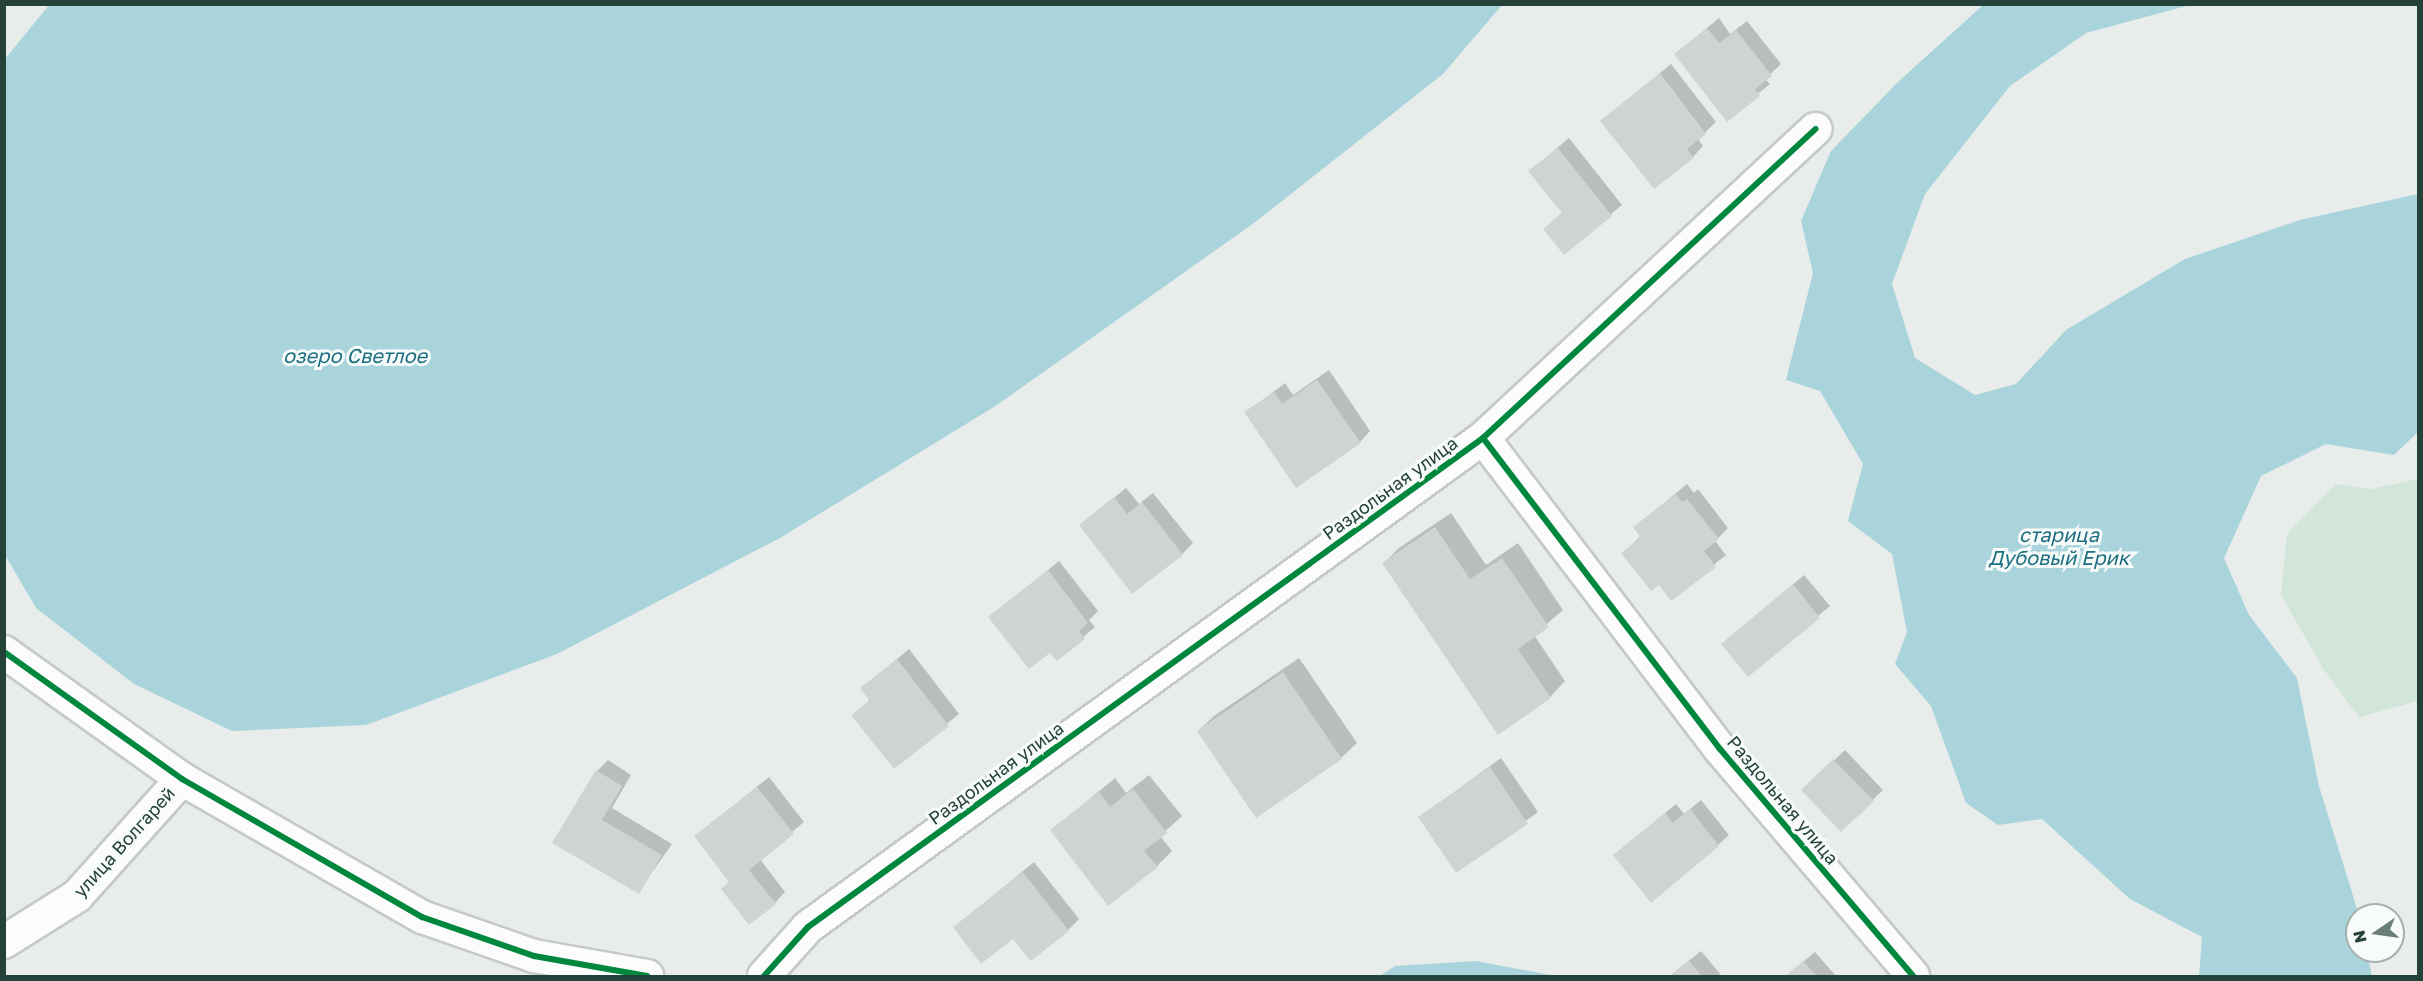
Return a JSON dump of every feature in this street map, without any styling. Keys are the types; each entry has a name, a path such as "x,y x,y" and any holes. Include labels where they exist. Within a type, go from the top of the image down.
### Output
{"street":[{"path":"1483,438 1816,129"},
{"name":"Раздольная улица","path":"764,976 808,927 1483,438 1720,749 1913,976"},
{"path":"4,652 182,779 422,917 534,966 647,976"},
{"name":"улица Волгарей","path":"4,942 77,896 182,779"}],"green space":[{"path":"2418,479 2418,701 2359,717 2322,667 2281,595 2287,534 2336,484 2371,489"}],"water":[{"name":"озеро Светлое","path":"49,5 1502,5 1443,74 1254,223 997,405 780,538 557,654 366,725 232,731 134,684 36,608 5,555 5,59"},
{"name":"старица Дубовый Ерик","path":"1983,5 2190,5 2086,33 2010,86 1925,194 1892,284 1915,358 1975,395 2016,384 2066,330 2185,259 2300,220 2418,194 2418,432 2394,455 2326,444 2261,476 2224,558 2249,615 2297,678 2319,786 2355,903 2345,903 2345,963 2369,963 2372,976 2199,976 2202,937 2130,899 2042,819 1998,825 1966,803 1931,706 1895,664 1907,632 1892,554 1848,521 1863,464 1820,391 1786,380 1813,273 1801,221 1831,151 1898,82"},
{"path":"1476,961 1556,976 1380,976 1395,966"}],"building":[{"path":"1707,28 1719,43 1736,30 1772,76 1755,89 1760,96 1727,122 1674,54"},
{"path":"1660,73 1706,134 1687,149 1694,158 1654,189 1600,121"},
{"path":"1558,148 1612,216 1564,255 1543,229 1562,213 1528,171"},
{"path":"1317,380 1361,443 1296,488 1244,412 1274,392 1282,404"},
{"path":"1676,494 1682,502 1687,499 1719,539 1704,551 1716,567 1671,601 1659,585 1651,591 1621,553 1641,538 1633,527"},
{"path":"1114,497 1127,514 1142,502 1183,555 1132,594 1079,525"},
{"path":"1435,527 1470,579 1502,558 1549,627 1518,649 1551,698 1498,735 1382,563"},
{"path":"1048,570 1088,623 1079,631 1085,639 1057,661 1050,653 1029,669 988,617"},
{"path":"1793,584 1820,618 1748,677 1721,644"},
{"path":"897,659 949,726 894,769 851,715 870,701 860,688"},
{"path":"1283,672 1342,759 1256,818 1197,731"},
{"path":"1833,759 1874,801 1841,832 1801,790"},
{"path":"1490,767 1528,824 1456,873 1418,817"},
{"path":"596,770 622,786 602,820 662,855 639,894 552,843"},
{"path":"757,787 794,834 749,870 776,904 749,925 721,889 729,882 694,836"},
{"path":"1133,789 1167,833 1144,851 1158,867 1108,906 1050,830 1099,792 1110,807"},
{"path":"1690,809 1719,846 1651,903 1613,855 1665,813 1673,823"},
{"path":"1023,872 1069,931 1031,961 1013,939 981,964 953,927"},
{"path":"1689,961 1702,976 1671,976"},
{"path":"1803,961 1817,976 1786,976"}],"cycle path":[{"path":"1483,438 1816,129"},
{"path":"764,976 808,927 1483,438 1720,749 1913,976"},
{"path":"4,652 182,779 422,917 534,956 647,976"}]}
